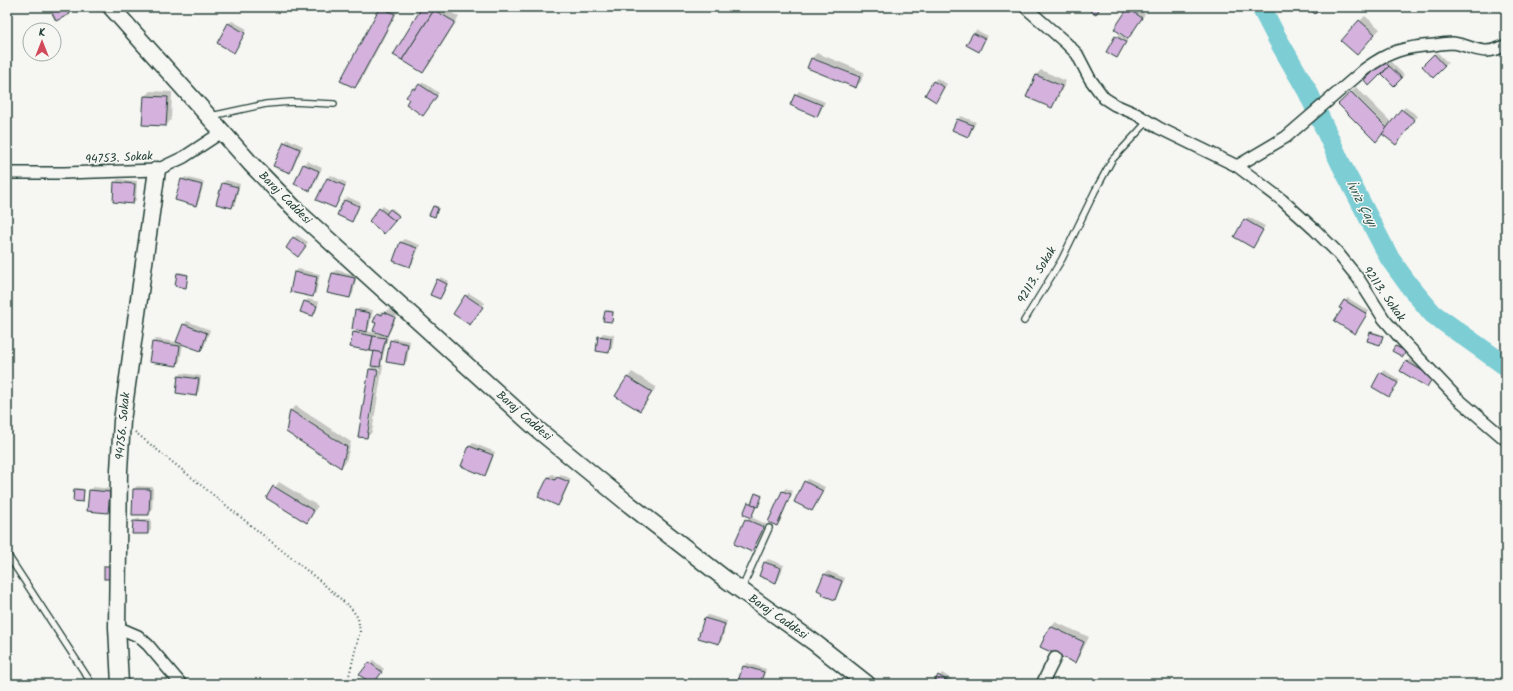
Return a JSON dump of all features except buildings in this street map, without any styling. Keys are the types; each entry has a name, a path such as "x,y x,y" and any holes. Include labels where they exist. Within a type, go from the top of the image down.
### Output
{"main road":[{"name":"Baraj Caddesi","path":"111,7 251,164 300,214 537,428 630,505 741,590 815,643 867,684"},
{"name":"94756. Sokak","path":"120,684 117,627 119,470 122,421 156,170"}],"street":[{"name":"92113. Sokak","path":"1025,7 1077,54 1090,79 1104,98 1115,105 1136,114 1181,140 1237,166 1282,200 1320,236 1358,278 1384,319 1402,340 1457,398 1506,440"},
{"path":"1237,166 1272,146 1297,128 1365,68 1398,50 1408,47 1452,43 1478,51 1489,51 1506,45"},
{"name":"94753. Sokak","path":"7,173 156,170 184,158 222,132"},
{"path":"117,627 138,636 148,645 181,684"},
{"path":"1042,684 1055,658"}],"lane":[{"path":"209,117 266,104 291,102 334,104"},
{"name":"92113. Sokak","path":"1024,321 1062,259 1112,160 1148,121"},
{"path":"741,590 769,528"},
{"path":"7,554 92,684"}],"path":[{"path":"122,421 320,581 351,608 358,618 360,631 347,684"}],"waterway":[{"name":"İvriz Çayı","path":"1261,7 1308,92 1341,164 1390,259 1411,288 1433,314 1506,366"}]}
